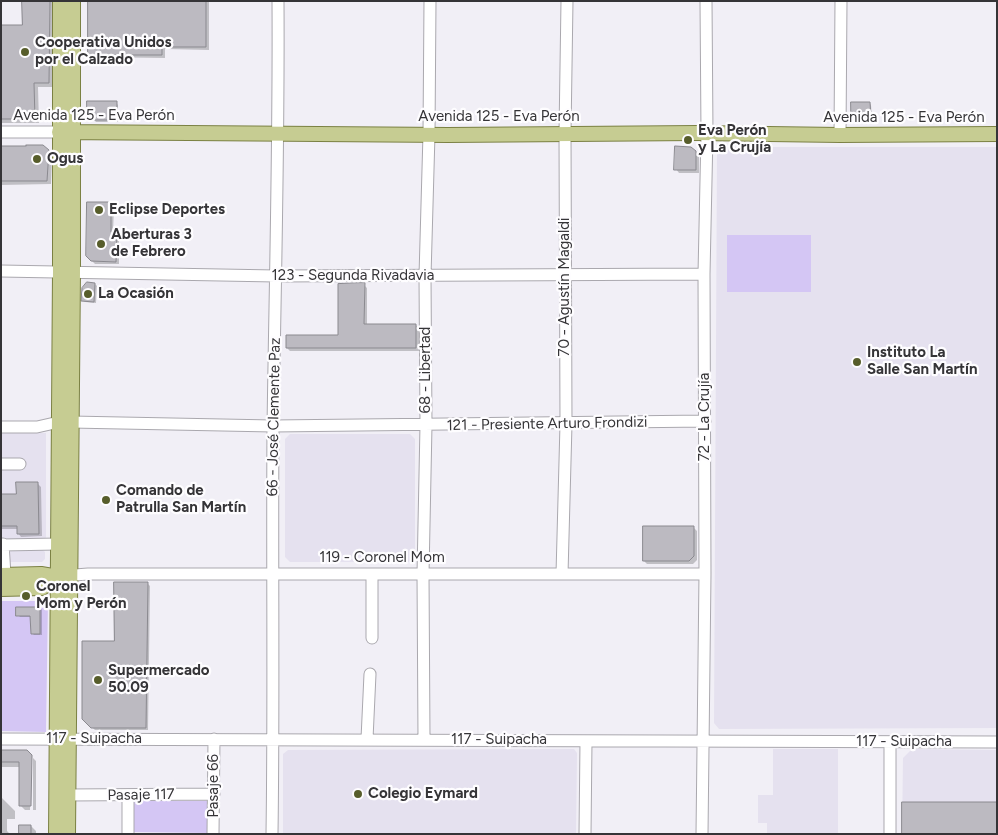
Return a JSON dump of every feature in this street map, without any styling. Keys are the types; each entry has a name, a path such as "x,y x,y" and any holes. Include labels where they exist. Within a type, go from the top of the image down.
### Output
{"main road":[{"path":"56,834 63,739 66,272 66,132 60,1"},
{"path":"66,132 73,1"},
{"name":"Avenida 125 - Eva Perón","path":"66,132 997,134"},
{"path":"64,576 58,544 65,422"},
{"name":"119 - Coronel Mom","path":"3,574 64,576"},
{"name":"119 - Coronel Mom","path":"1,589 42,588 64,576"},
{"path":"63,739 69,795 68,834"}],"street":[{"name":"66 - José Clemente Paz","path":"272,834 273,426 279,132 278,1"},
{"name":"68 - Libertad","path":"424,739 425,276 430,1"},
{"name":"70 - Agustín Magaldi","path":"562,574 566,424 565,133 567,1"},
{"name":"72 - La Crujía","path":"702,834 705,574 704,274 707,133 706,1"},
{"path":"840,135 841,1"},
{"name":"Avenida 125 - Eva Perón","path":"1,132 66,132"},
{"name":"123 - Segunda Rivadavia","path":"1,271 276,276 704,274"},
{"name":"121 - Presiente Arturo Frondizi","path":"1,427 37,427 65,422 273,426 705,421"},
{"path":"1,464 20,464"},
{"path":"3,574 2,545 58,544"},
{"path":"372,574 372,638"},
{"name":"119 - Coronel Mom","path":"64,576 705,574"},
{"path":"367,739 370,674"},
{"name":"117 - Suipacha","path":"1,739 997,742"},
{"name":"Pasaje 66","path":"214,739 214,834"},
{"path":"585,834 586,742"},
{"path":"890,742 890,834"},
{"name":"Pasaje 117","path":"69,795 214,794"},
{"path":"128,796 128,834"}],"shaded area":[{"name":"Instituto La Salle San Martín","path":"722,147 997,147 997,728 719,729 714,723 717,151"},
{"path":"727,235 811,235 811,292 727,292"},
{"path":"1,433 46,433 46,537 42,549 45,552 45,559 42,562 1,562"},
{"path":"290,434 410,434 415,439 415,556 409,562 290,562 285,557 285,439"},
{"path":"1,601 48,601 46,732 1,731"},
{"path":"574,749 577,753 576,834 283,834 283,754 288,750"},
{"path":"773,749 838,749 838,834 767,834 767,823 758,823 758,795 773,795"},
{"path":"912,749 997,750 997,834 902,834 903,758"},
{"path":"132,801 209,801 209,833 131,832"}],"building":[{"name":"Cooperativa Unidos por el Calzado","path":"22,1 50,1 49,83 34,83 35,119 1,119 1,25 22,25"},
{"path":"88,1 206,1 206,47 162,47 162,55 88,55"},
{"path":"87,101 117,101 117,120 93,120 87,114"},
{"path":"851,102 870,102 871,118 855,118 851,113"},
{"path":"43,145 49,150 47,181 1,181 1,146"},
{"path":"675,146 691,147 696,151 696,170 674,170"},
{"path":"87,202 111,202 111,232 117,232 116,262 91,261 86,256"},
{"name":"La Ocasión","path":"87,282 95,283 94,302 81,301 82,288"},
{"path":"365,283 364,324 416,324 416,348 286,348 286,335 338,335 338,284"},
{"path":"16,482 38,482 39,534 17,534 17,526 1,526 1,494 16,494"},
{"path":"643,526 694,526 694,556 689,561 643,561"},
{"path":"114,582 148,582 146,728 91,728 82,719 82,641 114,641"},
{"path":"16,607 40,607 40,634 31,634 30,616 16,616"},
{"path":"1,750 27,750 32,755 31,806 19,806 19,762 1,762"},
{"path":"902,802 997,802 997,834 902,834"},
{"path":"19,825 31,825 31,834 19,834"}],"place":[{"name":"Cooperativa Unidos por el Calzado","path":"25,52"},
{"name":"Eva Perón y La Crujía","path":"688,140"},
{"name":"Ogus","path":"37,159"},
{"name":"Eclipse Deportes","path":"99,210"},
{"name":"Aberturas 3 de Febrero","path":"101,244"},
{"name":"La Ocasión","path":"88,294"},
{"name":"Instituto La Salle San Martín","path":"857,362"},
{"name":"Comando de Patrulla San Martín","path":"106,500"},
{"name":"Coronel Mom y Perón","path":"26,596"},
{"name":"Supermercado 50.09","path":"98,680"},
{"name":"Colegio Eymard","path":"358,794"}]}
